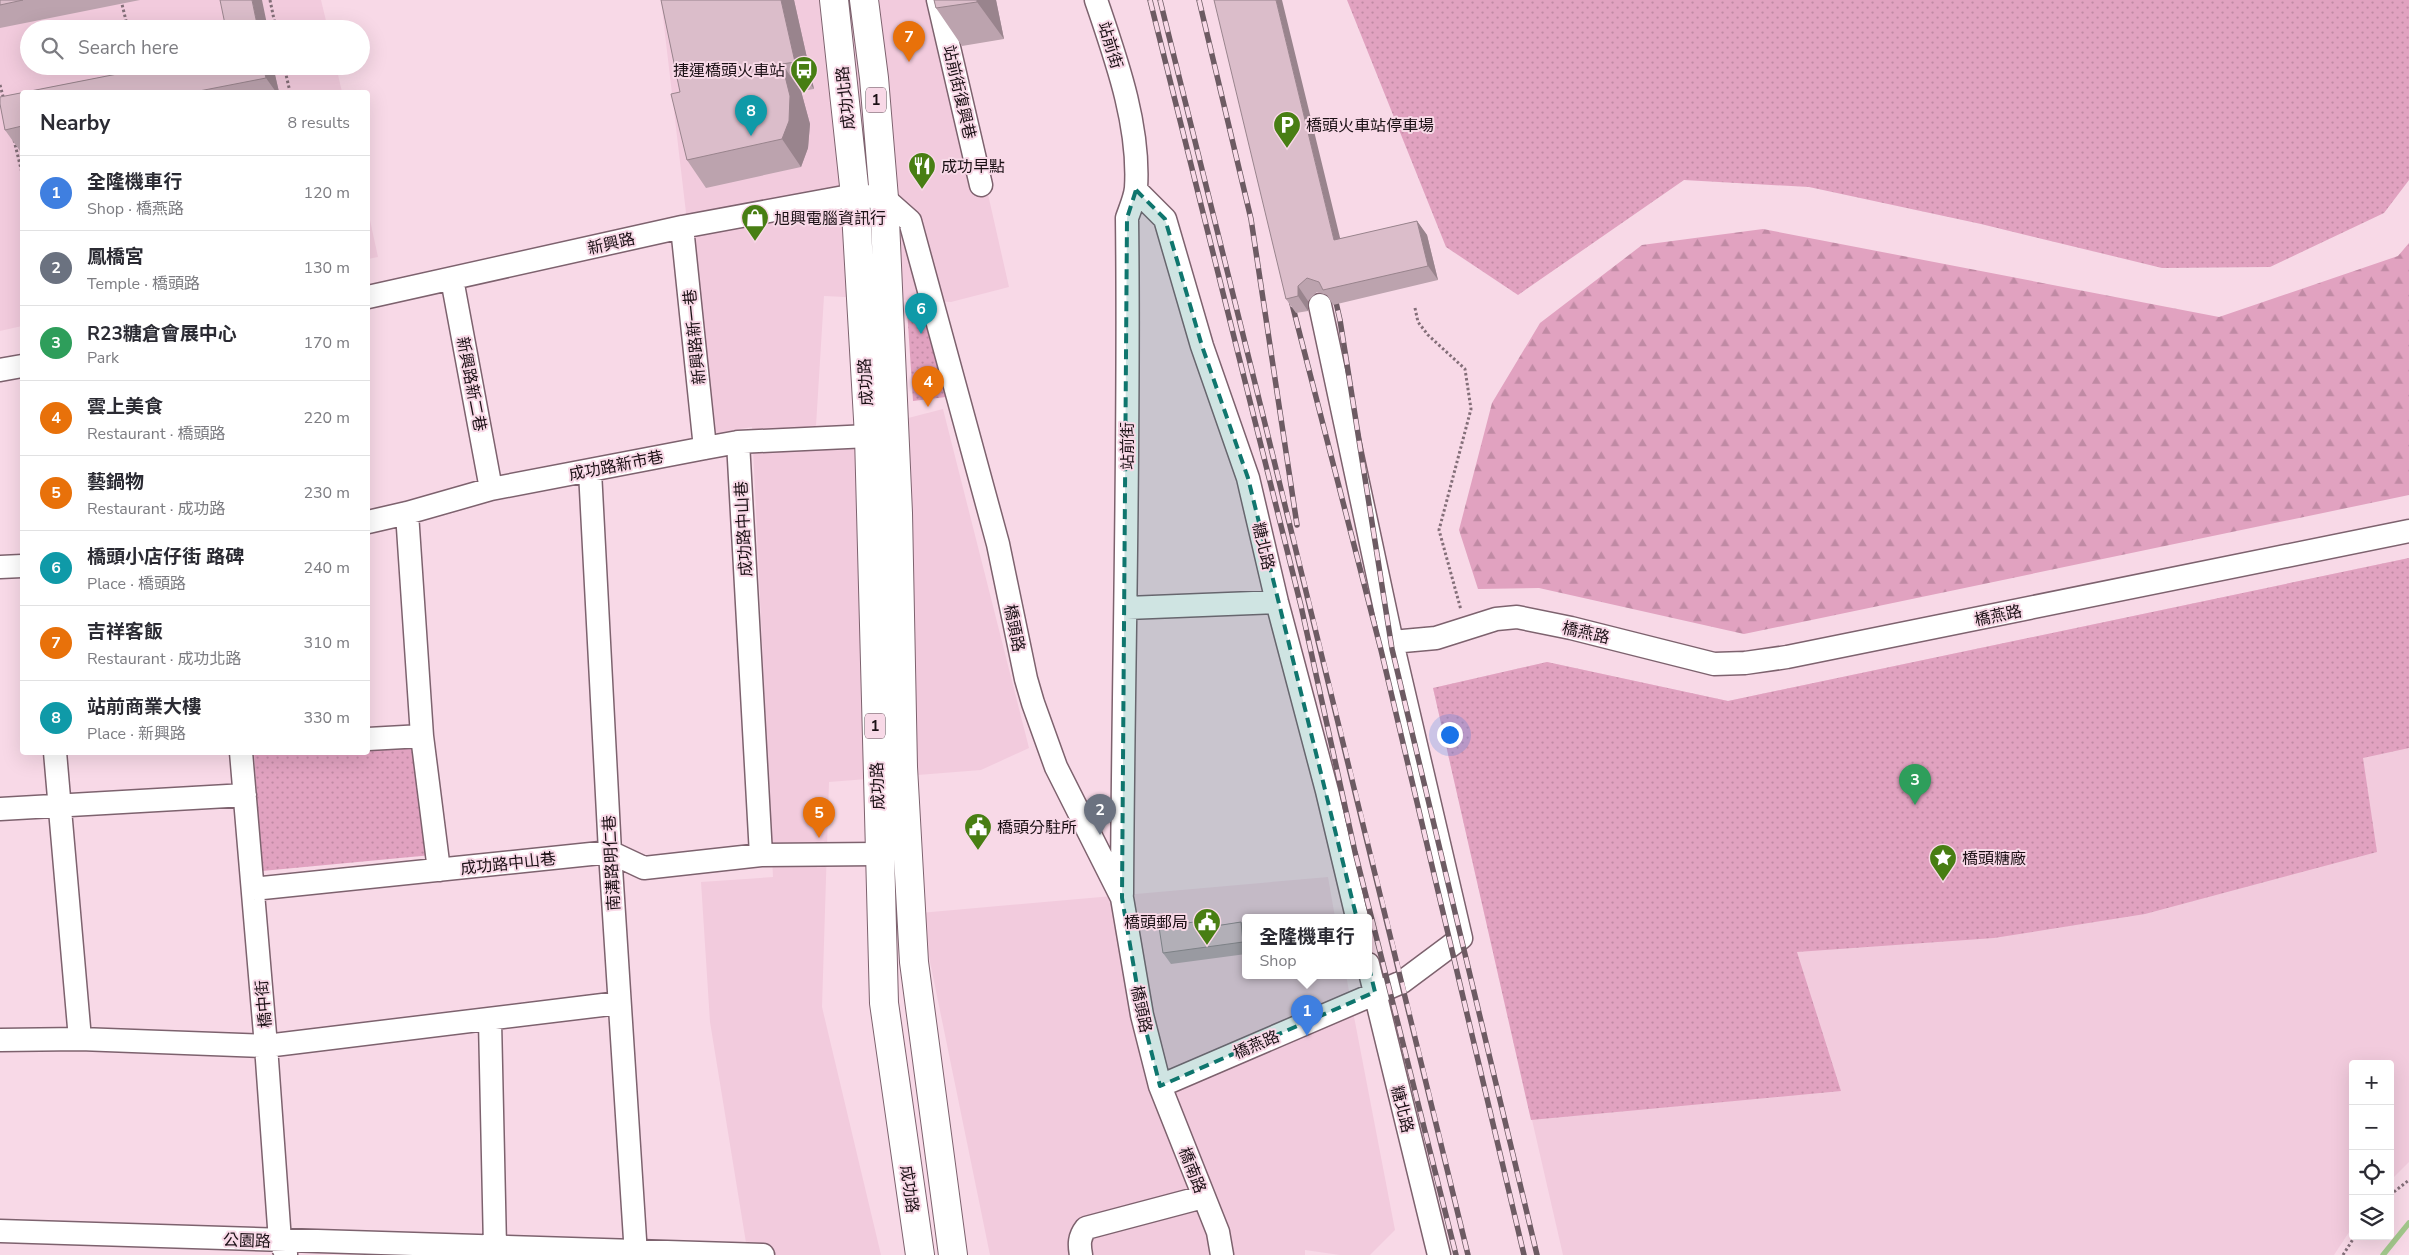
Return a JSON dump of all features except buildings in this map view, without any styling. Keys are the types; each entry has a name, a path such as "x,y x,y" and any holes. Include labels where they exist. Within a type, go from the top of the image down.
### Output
{"main road":[{"name":"成功北路","path":"867,1 884,198"},
{"name":"成功北路","path":"835,4 855,195"},
{"name":"成功路","path":"855,195 868,436 884,1003 920,1255"},
{"name":"成功路","path":"884,198 898,513 903,767 914,962 950,1255"}],"street":[{"name":"站前街復興巷","path":"938,0 981,185"},
{"name":"站前街","path":"1096,0 1117,62 1133,134 1136,190 1127,218 1127,608 1124,669 1122,898"},
{"path":"835,4 867,1"},
{"name":"糖北路","path":"1136,190 1164,219 1202,346 1248,478 1277,602 1327,790 1356,914"},
{"path":"855,195 884,198"},
{"name":"新興路","path":"370,297 682,227 855,195"},
{"name":"橋頭路","path":"884,198 910,221 998,544 1026,679 1033,703 1056,767 1122,898 1142,1015 1160,1086"},
{"name":"新興路新一巷","path":"682,227 705,448"},
{"name":"新興路新二巷","path":"452,279 491,489"},
{"path":"1320,305 1392,642"},
{"path":"0,370 20,366"},
{"name":"成功路新市巷","path":"370,522 491,489 738,442 868,436"},
{"name":"成功路中山巷","path":"738,442 761,855"},
{"name":"南溝路明仁巷","path":"590,471 610,852 635,1253"},
{"path":"407,513 422,736 439,870"},
{"name":"橋燕路","path":"1160,1086 1402,982 1461,938 1392,642 1436,638 1496,619 1517,617 1714,664 1745,663 1788,657 2409,531"},
{"path":"0,567 20,566"},
{"path":"1127,608 1277,602"},
{"path":"370,740 422,736"},
{"path":"55,755 80,1039"},
{"name":"橋中街","path":"241,755 283,1248"},
{"path":"0,809 245,795"},
{"path":"610,852 644,868 761,855 879,854"},
{"name":"成功路中山巷","path":"252,889 610,852"},
{"name":"糖北路","path":"1372,979 1439,1255"},
{"path":"0,1040 80,1039 266,1046 490,1021 619,1003"},
{"path":"490,1021 495,1247"},
{"name":"橋南路","path":"1160,1086 1218,1232 1222,1255"},
{"path":"1081,1255 1079,1244 1081,1235 1086,1228 1203,1196"},
{"name":"公園路","path":"0,1231 283,1248 495,1247 635,1253 763,1255"}],"path":[{"path":"121,0 126,20"},
{"path":"270,0 274,20"},
{"path":"286,75 290,90"},
{"path":"0,85 4,102"},
{"path":"14,138 20,165"},
{"path":"1415,308 1418,322 1428,335 1465,369 1471,409 1439,530 1466,627"},
{"path":"2394,1192 2409,1180"},
{"path":"2343,1255 2352,1240"}],"highlighted area":[{"path":"1136,190 1165,219 1202,346 1248,478 1375,992 1160,1086 1142,1015 1122,898 1127,218"}],"shaded area":[{"path":"0,0 321,0 326,20 20,20 20,75 338,75 342,90 20,90 20,326 0,331"},
{"path":"661,0 944,0 1009,287 951,302 824,296 815,442 943,409 1029,748 981,770 829,782 822,1007 881,1255 748,1255 710,1022 701,882 773,877 752,427 712,434"},
{"path":"370,220 378,257 370,259"},
{"name":"橋頭糖廠","path":"2409,558 2409,1162 2394,1177 2394,1060 2349,1060 2349,1232 2334,1255 1563,1255 1433,688 1547,662 1728,701"},
{"path":"1328,877 1334,914 1242,914 1242,979 1347,979 1395,1230 1370,1255 1340,1255 1305,1250 1305,1255 990,1255 920,913"}],"green space":[{"path":"1347,0 2409,0 2409,180 2384,213 2270,267 2162,268 1981,224 1809,187 1684,180 1518,295 1446,247"},
{"path":"1763,229 2219,317 2398,256 2409,243 2409,495 1744,634 1539,588 1478,589 1459,530 1492,403 1540,323 1642,245"},
{"path":"907,309 926,309 946,397 913,401"},
{"path":"2409,558 2409,748 2363,758 2377,852 2145,914 1994,938 1797,952 1841,1091 1531,1120 1433,688 1547,662 1728,701"},
{"path":"415,730 432,855 262,871 254,755 370,755 370,735"}],"waterway":[{"path":"2383,1255 2409,1223"}],"railway":[{"path":"1150,0 1301,606 1355,852 1371,914"},
{"path":"1160,0 1468,1255"},
{"path":"1199,0 1251,219 1297,525"},
{"path":"1333,289 1340,320 1392,649 1537,1255"},
{"path":"1290,296 1381,650 1524,1255"},
{"path":"1372,920 1456,1255"}],"place":[{"name":"吉祥客飯","path":"909,62"},
{"name":"捷運橋頭火車站","path":"804,94"},
{"name":"站前商業大樓","path":"751,136"},
{"name":"橋頭火車站停車場","path":"1287,149"},
{"name":"成功早點","path":"922,190"},
{"name":"旭興電腦資訊行","path":"755,242"},
{"name":"橋頭小店仔街 路碑","path":"921,334"},
{"name":"雲上美食","path":"928,407"},
{"name":"R23糖倉會展中心","path":"1915,805"},
{"name":"鳳橋宮","path":"1100,835"},
{"name":"藝鍋物","path":"819,838"},
{"name":"橋頭分駐所","path":"978,851"},
{"name":"橋頭糖廠","path":"1943,882"},
{"name":"橋頭郵局","path":"1207,946"},
{"name":"全隆機車行","path":"1307,1036"}]}
